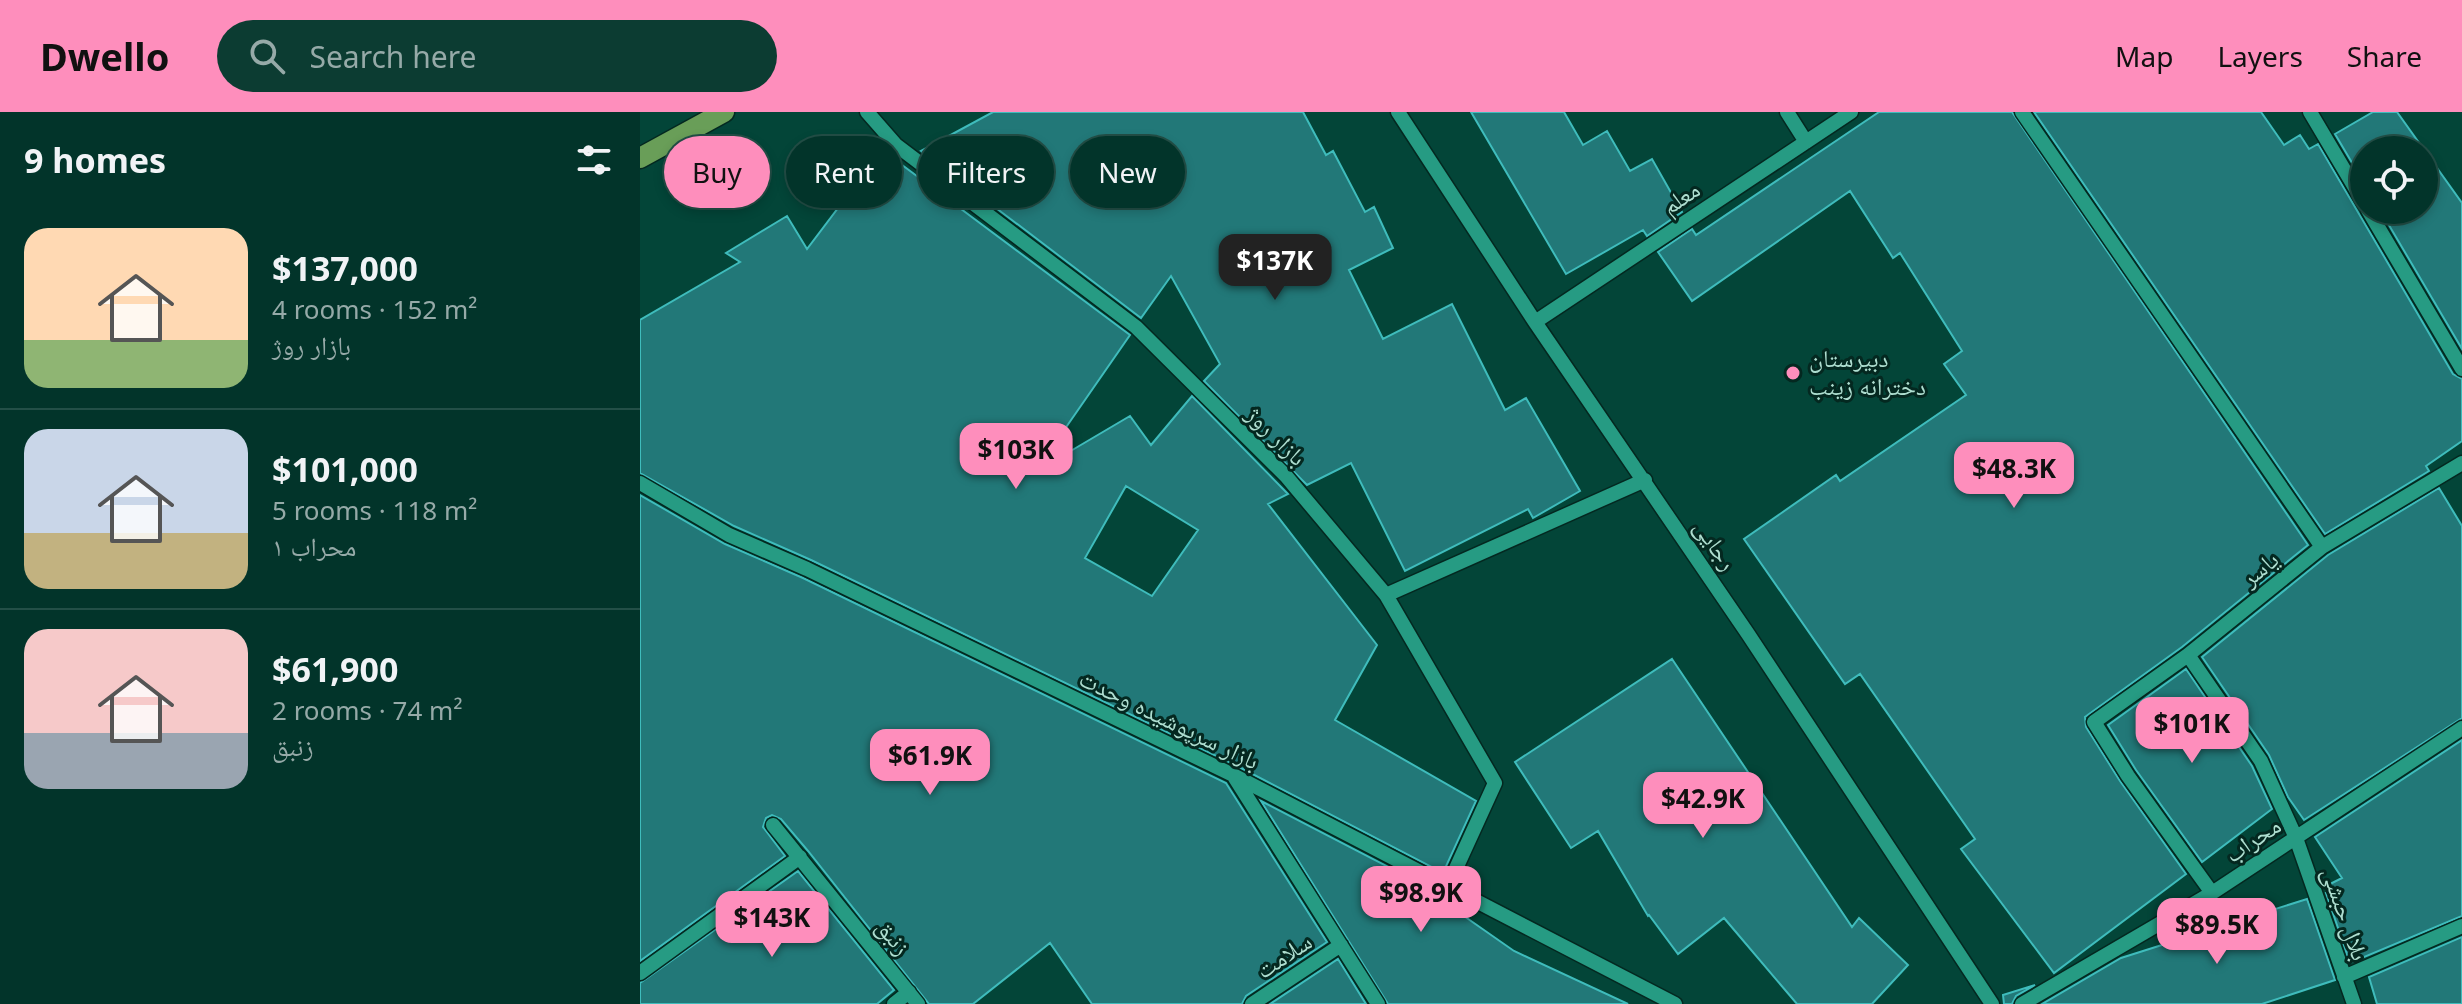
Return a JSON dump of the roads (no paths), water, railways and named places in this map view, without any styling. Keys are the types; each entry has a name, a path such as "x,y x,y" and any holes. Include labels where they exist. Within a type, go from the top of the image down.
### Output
{"main road":[{"path":"640,158 724,112"}],"street":[{"name":"بازار روژ","path":"867,112 896,145 1136,327 1286,476 1386,595 1495,783 1448,886"},
{"name":"رجایی","path":"1398,112 1992,1004"},
{"path":"1787,112 1806,142"},
{"name":"معلم","path":"1535,322 1851,112"},
{"path":"2022,112 2322,547"},
{"path":"2310,112 2350,179"},
{"path":"2376,224 2462,369"},
{"name":"یاسر","path":"2212,893 2128,776 2094,722 2188,655 2322,547 2460,469"},
{"path":"1386,595 1645,480"},
{"name":"بازار سرپوشیده وحدت","path":"640,483 729,535 834,582 1233,775 1448,886 1654,1000 1675,1004"},
{"name":"بلال حبشی","path":"2188,655 2261,761 2296,838 2354,1004"},
{"name":"محراب","path":"2022,1004 2212,893 2462,728"},
{"path":"1233,775 1378,1004"},
{"name":"زنبق","path":"773,825 914,998"},
{"path":"640,973 800,857"},
{"path":"2344,977 2462,926"},
{"name":"سلامت","path":"1252,1004 1341,945"},
{"path":"894,1004 914,998"}],"place":[{"name":"دبیرستان دخترانه زینب","path":"1793,373"}]}
